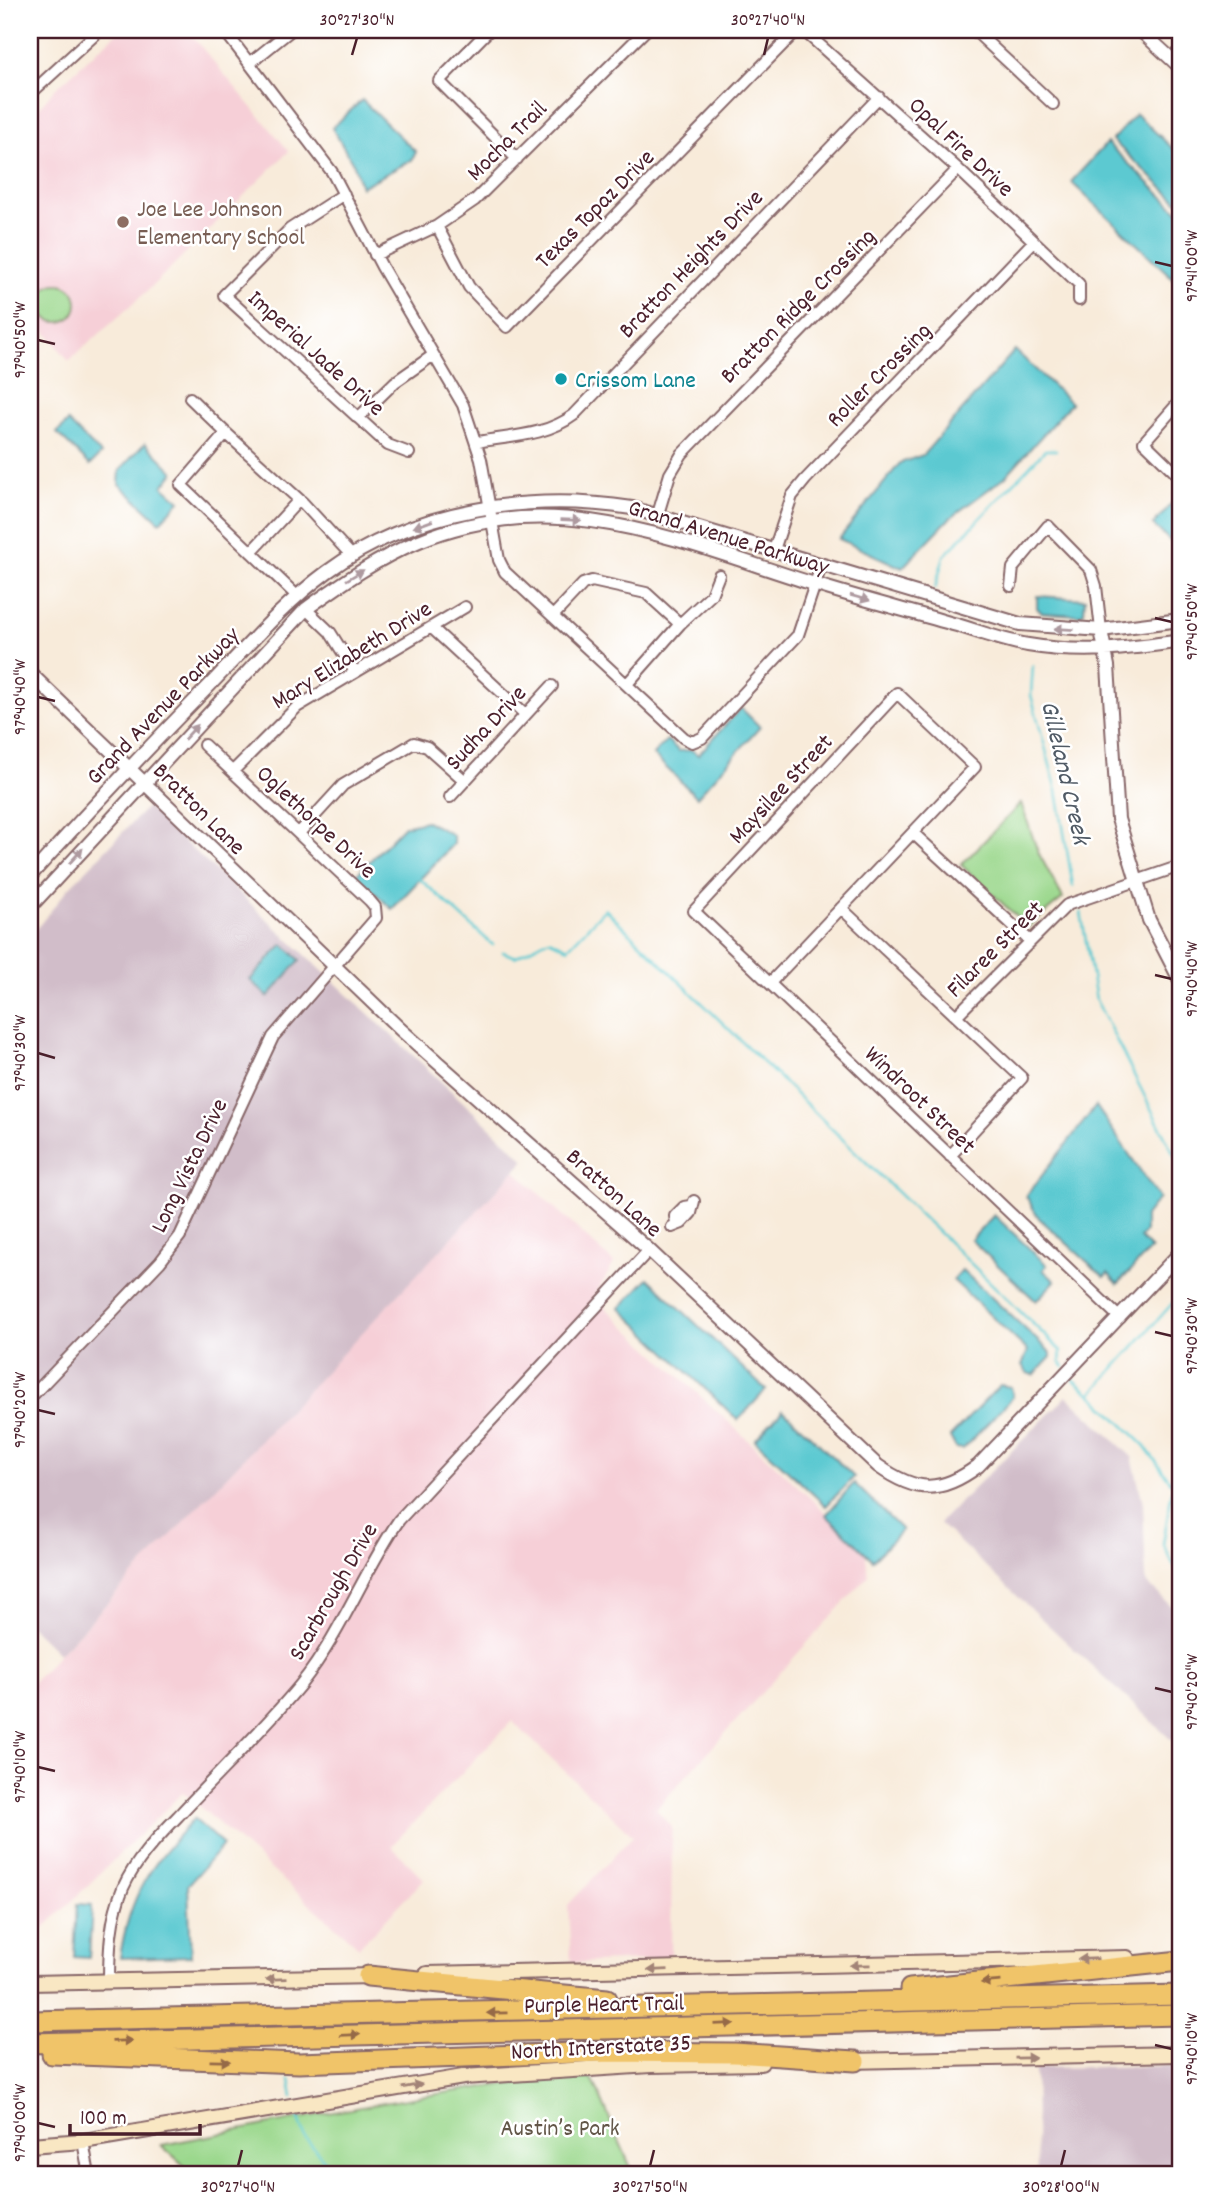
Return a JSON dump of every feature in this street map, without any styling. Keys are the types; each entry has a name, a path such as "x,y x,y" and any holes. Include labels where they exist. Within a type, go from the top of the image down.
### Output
{"highway":[{"path":"808,2005 857,1994 1180,1961"},
{"path":"368,1976 664,2007"},
{"name":"Purple Heart Trail","path":"30,2021 517,2013 1180,1995"},
{"name":"Purple Heart Trail","path":"30,2043 1180,2015"},
{"path":"30,2053 299,2063 601,2052 735,2053 855,2061"}],"main road":[{"path":"30,1983 1027,1961 1129,1958 1180,1952"},
{"name":"North Interstate 35","path":"30,2145 83,2141 463,2077 651,2065 1180,2054"}],"street":[{"path":"30,94 100,30"},
{"path":"224,30 332,172 432,356 463,405 477,442 492,523 505,572 684,738 692,742 702,738 798,635 821,566"},
{"path":"250,63 291,30"},
{"path":"489,30 439,81 517,159"},
{"name":"Mocha Trail","path":"375,254 438,226 475,200 646,30"},
{"name":"Texas Topaz Drive","path":"438,226 469,287 507,327 797,30"},
{"name":"Opal Fire Drive","path":"803,30 958,169 1079,284 1079,300"},
{"path":"1140,30 1180,67"},
{"path":"977,31 1053,104"},
{"name":"Bratton Heights Drive","path":"477,442 538,432 559,425 574,415 879,97"},
{"name":"Bratton Ridge Crossing","path":"658,514 670,474 682,454 958,169"},
{"name":"Imperial Jade Drive","path":"344,194 290,229 224,295 388,445 409,453"},
{"name":"Roller Crossing","path":"774,550 792,496 805,480 1034,242"},
{"path":"358,418 395,382 432,356"},
{"path":"190,398 299,500 352,556"},
{"path":"1180,401 1144,442 1180,477"},
{"path":"226,433 181,485 297,596 306,609 330,632 355,671"},
{"path":"251,552 299,500"},
{"name":"Grand Avenue Parkway","path":"30,876 129,767 297,596 352,556 429,521 489,508 576,501 658,514 821,566 1020,624 1101,630 1180,620"},
{"name":"Grand Avenue Parkway","path":"30,907 306,609 348,579 398,551 436,536 492,523 524,519 570,519 630,526 816,585 1026,645 1104,652 1180,641"},
{"path":"1011,586 1013,568 1048,526 1091,570 1097,586 1108,666 1118,819 1149,920 1180,980"},
{"path":"627,684 680,624 711,595 719,575"},
{"path":"553,616 583,584 592,581 636,588 646,593 680,624"},
{"name":"Mary Elizabeth Drive","path":"233,771 276,725 297,707 465,607"},
{"path":"432,628 525,714"},
{"name":"Bratton Lane","path":"30,673 333,964 649,1250 878,1466 911,1485 943,1485 960,1479 978,1466 1180,1253"},
{"name":"Sudha Drive","path":"450,797 552,686"},
{"name":"Maysilee Street","path":"694,911 897,693 975,767 913,833"},
{"path":"299,833 343,785 414,743 427,747 464,780"},
{"name":"Oglethorpe Drive","path":"204,745 370,901 376,913 373,923 333,964"},
{"path":"770,983 913,833 1030,941"},
{"name":"Filaree Street","path":"956,1016 1067,905 1180,866"},
{"path":"841,908 1022,1078 950,1156"},
{"name":"Windroot Street","path":"694,911 1120,1318"},
{"name":"Long Vista Drive","path":"30,1398 151,1272 180,1236 273,1037 333,964"},
{"path":"674,1225 682,1223 691,1213 692,1204"},
{"name":"Scarbrough Drive","path":"109,1982 109,1944 116,1907 123,1887 145,1852 300,1685 333,1639 373,1558 399,1520 649,1250"},
{"path":"83,2141 89,2175"}],"shaded area":[{"name":"Joe Lee Johnson Elementary School","path":"120,30 187,30 289,151 145,293 69,361 30,312 30,119 52,92"},
{"path":"147,807 525,1160 59,1654 30,1625 30,937 68,889"},
{"path":"514,1170 614,1263 594,1297 865,1549 868,1576 656,1809 672,1827 671,1959 571,1963 568,1905 633,1836 512,1721 391,1846 424,1879 359,1947 183,1792 30,1942 30,1685"},
{"path":"1067,1396 1132,1457 1143,1503 1146,1582 1180,1615 1180,1748 939,1523"},
{"path":"1180,2066 1180,2175 1037,2175 1035,2068"}],"green space":[{"path":"58,284 72,289 77,303 72,317 58,322 44,317 39,303 44,289"},
{"path":"1021,803 1038,852 1063,898 1028,927 961,865"},
{"name":"Austin’s Park","path":"586,2076 593,2080 634,2175 195,2175 161,2145 426,2096"}],"water":[{"path":"362,100 416,152 412,160 361,187 354,165 332,128"},
{"path":"1136,114 1180,155 1180,204 1112,140"},
{"path":"1107,143 1180,213 1180,285 1071,182"},
{"path":"1015,350 1071,403 1005,477 950,518 902,568 839,539 900,463 923,455"},
{"path":"68,422 101,454 90,465 57,433"},
{"path":"145,443 174,472 163,486 180,501 160,522 119,484 120,470"},
{"path":"1178,496 1180,498 1180,550 1153,525"},
{"path":"1037,596 1085,599 1084,612 1080,615 1042,613 1037,608"},
{"path":"741,708 760,727 697,797 653,755 667,740 679,751 692,750 698,755"},
{"path":"426,821 453,835 453,844 392,909 356,875 404,826"},
{"path":"283,944 300,960 268,997 250,980"},
{"path":"1096,1106 1159,1198 1145,1216 1145,1232 1140,1238 1151,1249 1118,1284 1108,1273 1104,1277 1039,1218 1026,1196"},
{"path":"994,1215 1047,1265 1043,1270 1055,1281 1036,1301 971,1240"},
{"path":"962,1270 1051,1353 1051,1357 1034,1375 1027,1373 1022,1365 1028,1351 953,1280"},
{"path":"648,1278 766,1390 738,1420 620,1308"},
{"path":"1000,1385 1011,1387 1013,1397 963,1449 956,1448 950,1437"},
{"path":"783,1410 854,1477 826,1506 755,1440"},
{"path":"854,1483 902,1530 873,1560 826,1515"},
{"path":"194,1819 223,1845 188,1885 191,1956 120,1958 129,1916 144,1881"},
{"path":"77,1904 92,1905 89,1958 74,1957"}],"waterway":[{"path":"935,588 944,556 1045,450 1056,450"},
{"name":"Gilleland Creek","path":"1033,665 1031,695 1057,791 1073,886"},
{"path":"420,879 493,945"},
{"path":"503,952 515,957 549,939 568,948 605,909 1061,1351 1060,1362 1064,1367"},
{"name":"Gilleland Creek","path":"1081,912 1096,1000 1180,1166"},
{"name":"Gilleland Creek","path":"1180,1295 1091,1394 1144,1445 1173,1485 1163,1544 1180,1577"},
{"path":"1073,1379 1091,1394"},
{"path":"290,2080 293,2097"},
{"path":"298,2115 306,2139 332,2169 333,2175"}],"place":[{"name":"Joe Lee Johnson Elementary School","path":"123,222"},
{"name":"Crissom Lane","path":"561,379"}]}
